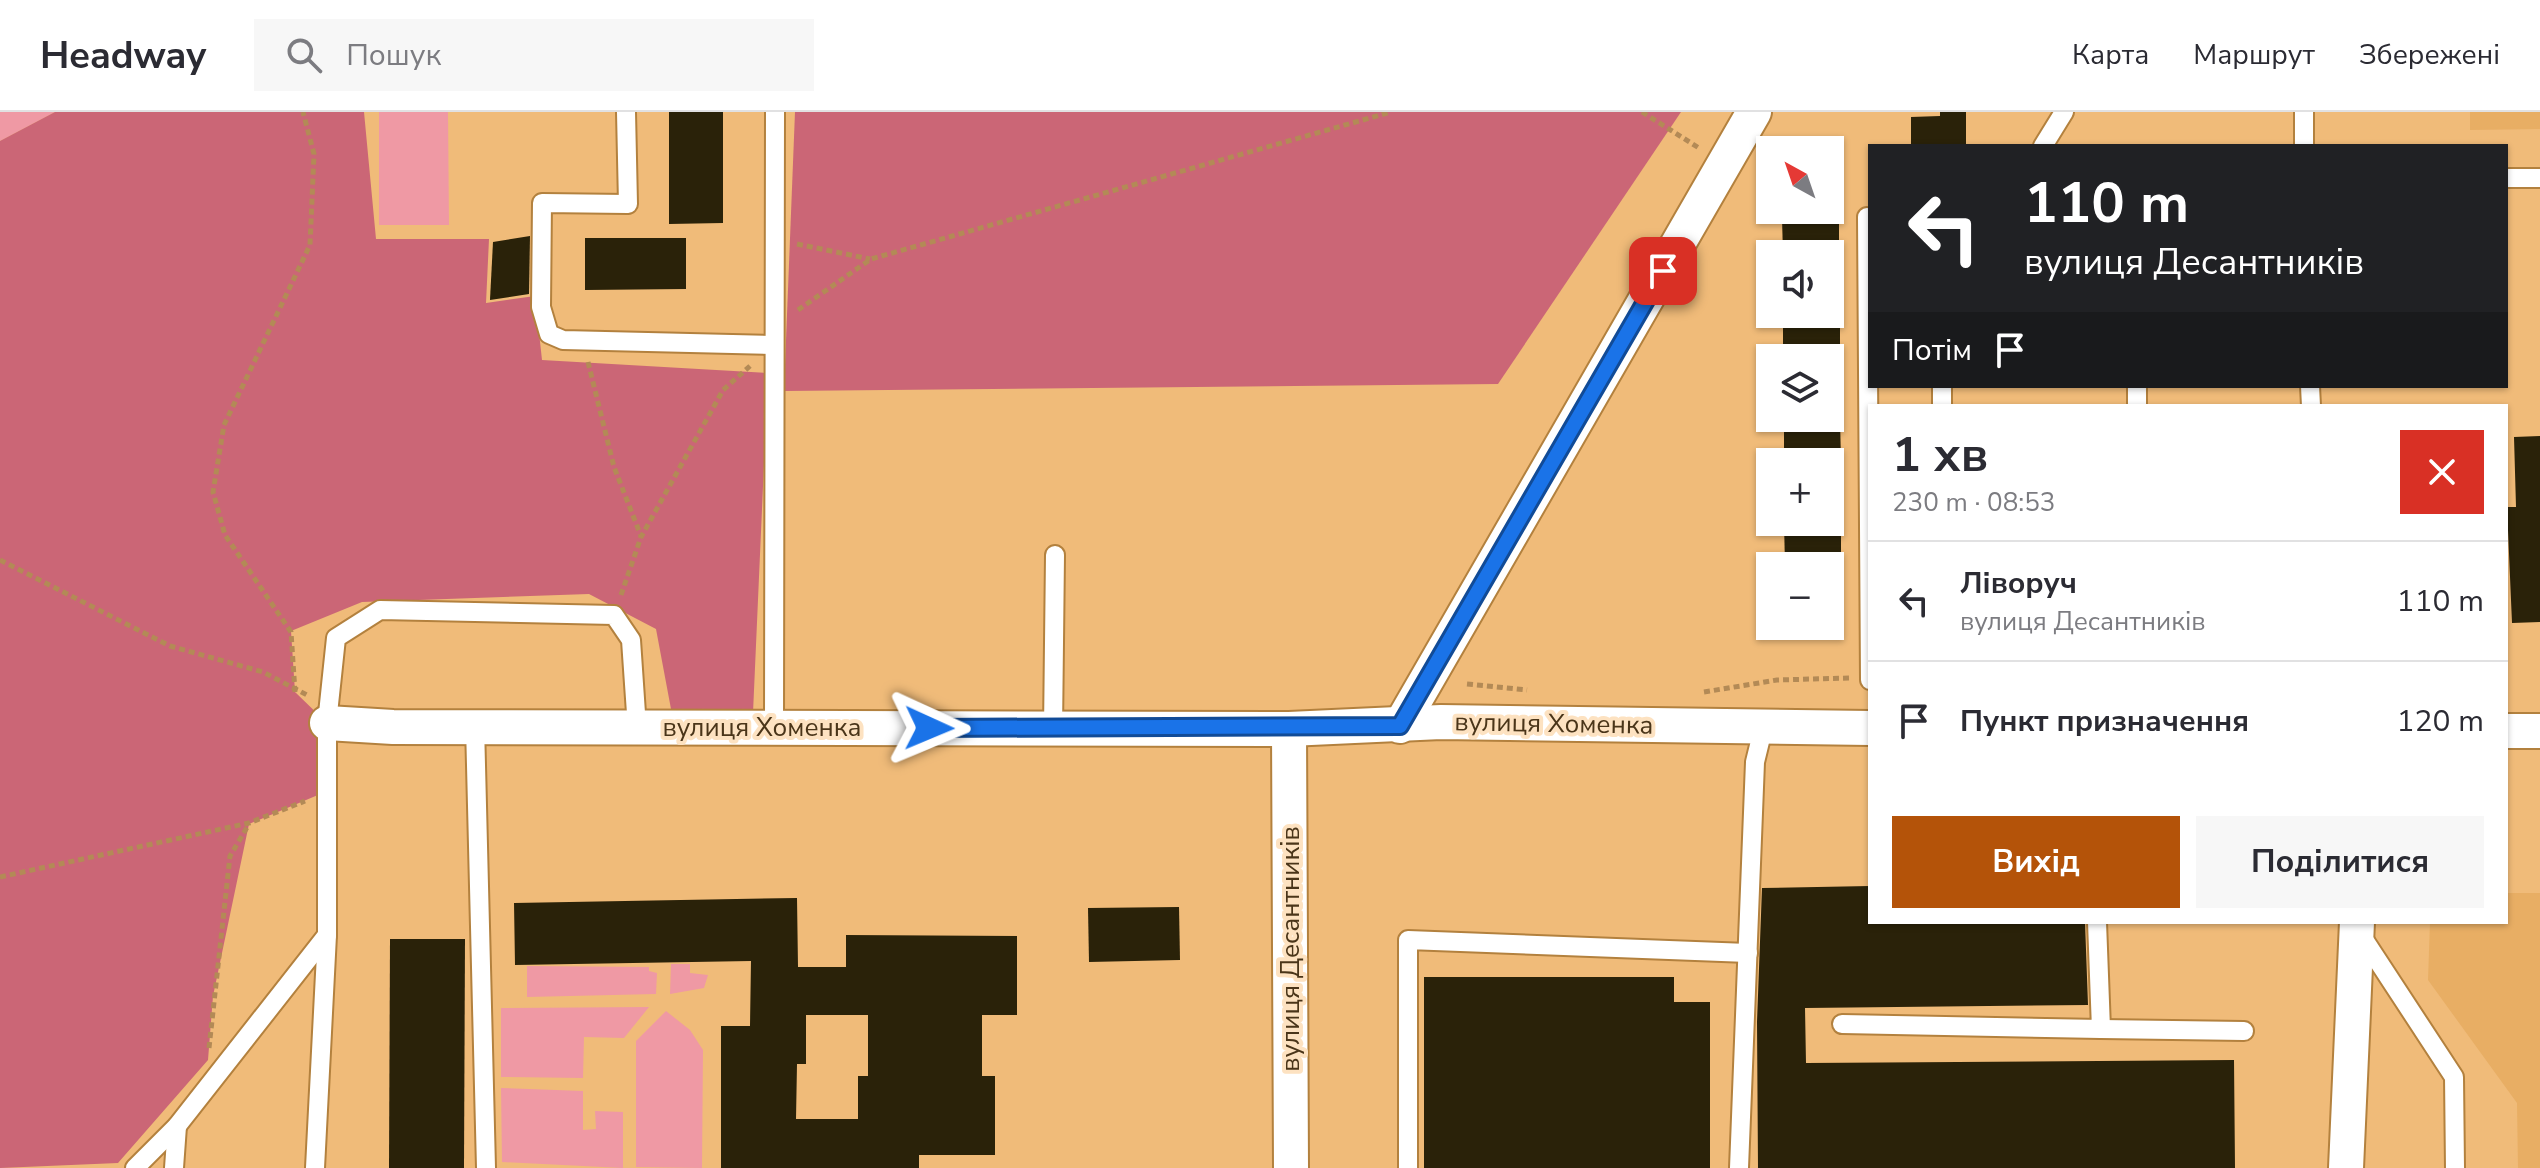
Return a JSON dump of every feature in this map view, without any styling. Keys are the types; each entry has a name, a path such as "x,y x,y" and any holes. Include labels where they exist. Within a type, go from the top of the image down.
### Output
{"street":[{"path":"1400,726 1754,112"},
{"name":"вулиця Хоменка","path":"328,713 475,725 637,728 1289,729 1441,722 1868,728"},
{"name":"вулиця Десантників","path":"1289,729 1291,1168"},
{"path":"2508,731 2540,731"},
{"path":"2346,1168 2357,926"}],"lane":[{"path":"626,112 628,204 542,203 543,321 549,334 563,340 774,345"},
{"path":"774,726 777,378 774,345 778,231 775,112"},
{"path":"2044,144 2064,112"},
{"path":"2304,112 2304,144"},
{"path":"2508,178 2540,178"},
{"path":"1867,217 1868,371"},
{"path":"1053,730 1055,555"},
{"path":"315,1168 327,935 325,792 328,713 336,638 380,610 614,615 631,640 637,728"},
{"path":"475,725 486,1168"},
{"path":"1739,1168 1755,762 1764,725"},
{"path":"2097,924 2101,1029"},
{"path":"2357,926 2454,1077 2455,1168"},
{"path":"135,1168 177,1126 327,935"},
{"path":"1408,1168 1408,940 1748,953"},
{"path":"1842,1024 2244,1031"},
{"path":"174,1168 177,1126"}],"path":[{"path":"295,692 291,632 225,535 213,492 224,425 310,245 314,154 303,112"},
{"path":"614,615 641,537 723,390 774,345 794,313 871,259 1391,112"},
{"path":"1642,112 1725,164"},
{"path":"778,231 801,246 871,259"},
{"path":"582,340 614,467 641,537"},
{"path":"0,560 170,646 263,672 328,713"},
{"path":"1695,694 1777,680 1868,679"},
{"path":"1467,684 1530,690"},
{"path":"0,877 249,823 325,792"},
{"path":"215,1075 208,1060 222,908 230,856 249,823"}],"shaded area":[{"path":"0,112 55,112 0,141"},
{"path":"55,112 364,112 376,239 489,239 486,303 535,296 542,360 768,373 753,713 695,713 671,709 656,629 589,594 362,602 291,631 295,692 327,723 325,792 249,824 213,996 208,1060 118,1163 0,1168 0,141"},
{"path":"379,112 448,112 449,225 379,225"},
{"path":"795,112 1681,112 1498,384 784,391"},
{"path":"2470,112 2540,112 2540,129 2470,130"},
{"path":"2508,893 2540,893 2540,1168 2518,1168 2517,1103 2428,980 2430,924 2508,924"},
{"path":"671,964 690,964 690,973 708,975 704,988 670,994"},
{"path":"527,966 649,967 649,971 657,973 656,994 527,997"},
{"path":"649,1007 624,1038 584,1037 583,1078 501,1077 501,1008"},
{"path":"666,1011 690,1030 703,1050 702,1168 636,1167 636,1041"},
{"path":"501,1088 583,1091 583,1130 596,1129 595,1111 623,1112 623,1168 502,1162"}],"building":[{"path":"669,112 723,112 723,223 669,224"},
{"path":"1940,112 1966,112 1966,144 1911,144 1911,117 1940,116"},
{"path":"1782,224 1839,224 1839,240 1783,240"},
{"path":"530,236 529,294 490,300 493,242"},
{"path":"585,238 686,238 686,289 585,290"},
{"path":"1783,328 1840,328 1840,344 1783,344"},
{"path":"1784,432 1840,432 1841,448 1784,448"},
{"path":"2540,436 2540,622 2512,623 2508,507 2516,507 2514,437"},
{"path":"1784,536 1841,536 1841,552 1785,552"},
{"path":"1868,886 1868,924 2085,924 2088,1005 1805,1008 1806,1063 2234,1060 2235,1168 1758,1168 1757,1022 1762,888"},
{"path":"797,898 798,967 846,967 846,935 1017,936 1017,1015 982,1015 982,1076 995,1076 995,1155 919,1155 919,1168 721,1168 721,1026 750,1026 751,961 515,965 514,903","holes":["806,1015 868,1015 868,1076 858,1076 858,1119 796,1119 797,1064 806,1064"]},
{"path":"1179,907 1180,960 1089,962 1088,908"},
{"path":"390,939 465,939 464,1168 389,1168"},
{"path":"1424,977 1674,977 1674,1002 1710,1002 1710,1168 1424,1168"}],"route":[{"path":"929,728 1053,730 1400,726 1663,271"}]}
